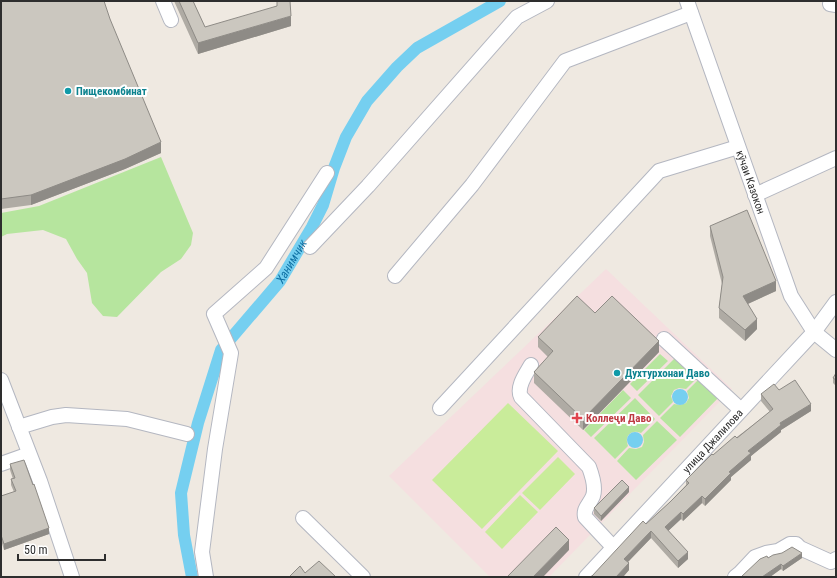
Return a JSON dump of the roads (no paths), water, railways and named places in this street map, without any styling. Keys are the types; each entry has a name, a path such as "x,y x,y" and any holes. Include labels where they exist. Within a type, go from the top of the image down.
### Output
{"street":[{"path":"163,1 171,20"},
{"path":"310,247 368,186 517,17 547,1"},
{"path":"395,276 472,185 565,61 689,7"},
{"name":"кӯчаи Казокон","path":"689,7 791,296 814,332 836,350"},
{"path":"440,408 659,171 738,147"},
{"path":"755,195 836,158"},
{"path":"206,577 202,552 215,449 231,353 214,314 266,268 327,173"},
{"name":"улица Джалилова","path":"586,577 814,332 836,302"},
{"path":"664,339 742,410"},
{"path":"531,365 521,385 519,394 589,467 592,474 594,490 593,497 585,509 585,517 614,547"},
{"path":"1,380 29,454 72,577"},
{"path":"19,427 52,416 66,415 127,419 186,434"},
{"path":"1,464 29,454"},
{"path":"303,518 363,577"},
{"path":"735,577 755,557 778,551 790,544 796,544 800,548 831,562 836,559"}],"water":[{"path":"677,389 683,389 688,394 686,403 683,405 677,405 672,400 672,394"},
{"path":"632,432 638,432 643,437 641,446 638,448 632,448 627,443 627,437"}],"waterway":[{"name":"Ханимчик","path":"192,577 184,535 181,493 198,423 221,350 280,281 312,227 323,205 334,168 346,137 367,101 397,67 417,48 500,1"}],"place":[{"name":"Пищекомбинат","path":"68,91"},
{"name":"Духтурхонаи Даво","path":"617,373"},
{"name":"Коллеҷи Даво","path":"577,418"}]}
